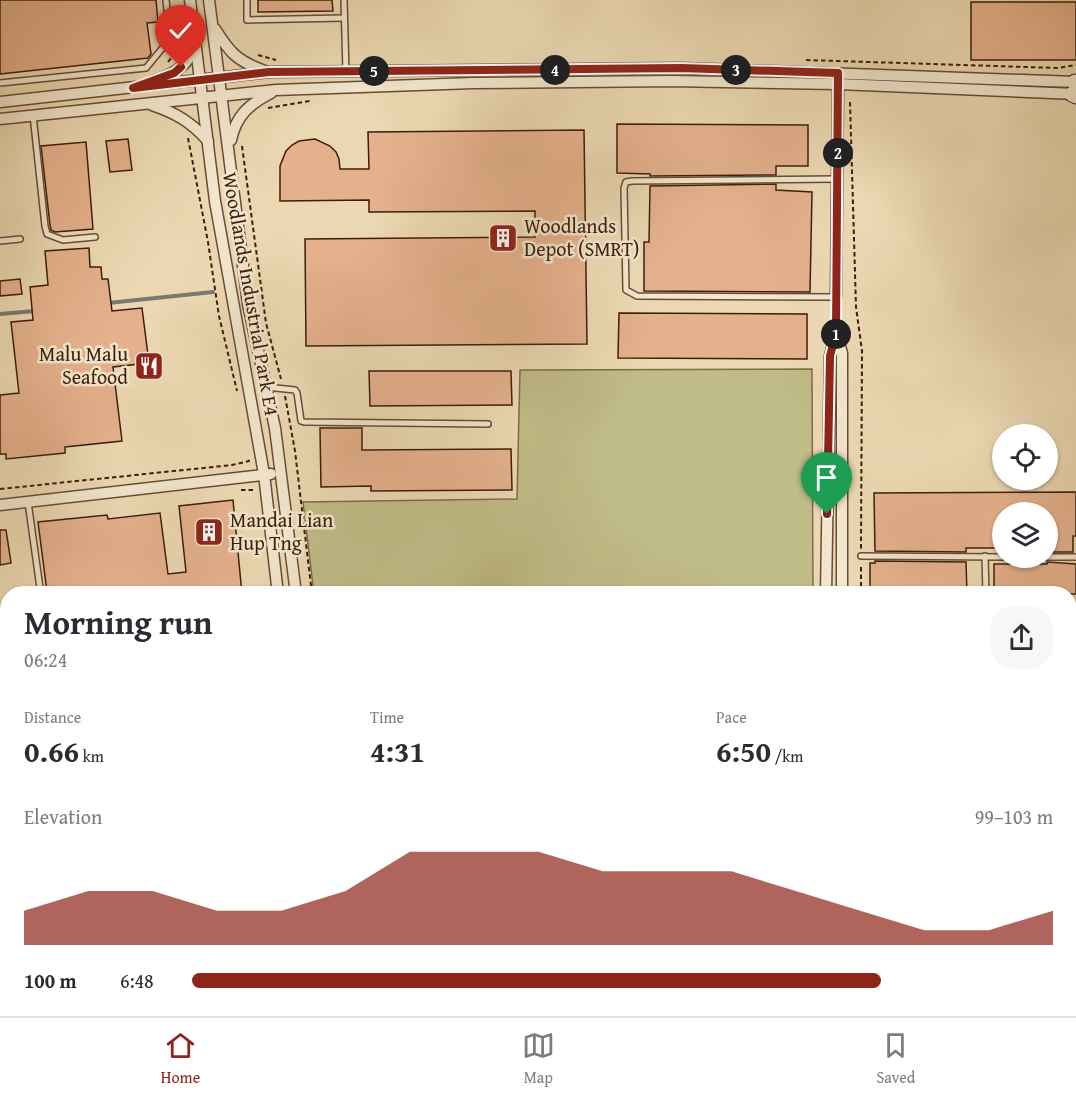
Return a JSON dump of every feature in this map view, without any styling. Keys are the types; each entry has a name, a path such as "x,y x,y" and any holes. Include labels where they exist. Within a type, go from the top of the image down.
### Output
{"street":[{"name":"Woodlands Industrial Park E4","path":"190,0 215,201 264,474 277,586"},
{"name":"Woodlands Industrial Park E4","path":"209,0 248,304 275,428 295,586"},
{"path":"212,23 228,50 240,61 269,72"},
{"path":"133,88 174,73 191,57 195,38"},
{"path":"0,102 269,72 681,68 838,84"},
{"path":"410,71 410,85"},
{"path":"0,119 222,94 410,85 671,81 1075,88"},
{"path":"836,297 838,84"},
{"path":"229,150 233,127 241,114 251,104 276,90"},
{"path":"148,104 175,113 193,124 208,141"},
{"path":"826,586 830,356 836,333"},
{"path":"836,333 843,353 842,586"},
{"path":"0,505 280,473"},
{"path":"270,526 287,524"}],"lane":[{"path":"0,83 146,68 170,39 166,0"},
{"path":"247,0 247,20 344,18"},
{"path":"344,0 346,72"},
{"path":"33,115 45,226 48,234 63,240 95,237"},
{"path":"836,333 836,297 637,296 631,294 626,290 624,188 626,182 632,181 838,179"},
{"path":"0,241 20,239"},
{"path":"266,387 294,390 297,393 301,421 304,422 488,424"},
{"path":"28,502 40,586"},
{"path":"861,556 992,556"},
{"path":"985,556 986,586"},
{"path":"1058,557 1076,557"}],"path":[{"path":"251,53 266,58"},
{"path":"838,84 850,95 856,307 862,351 861,586"},
{"path":"262,112 268,108 320,99"},
{"path":"188,135 219,316 237,394"},
{"path":"242,144 248,202"},
{"path":"0,489 232,465 249,461 249,454"},
{"path":"240,489 254,490 256,498"}],"shaded area":[{"path":"812,369 813,586 313,586 303,502 517,499 520,370"}],"building":[{"path":"0,0 156,0 158,22 147,23 151,54 148,58 0,74"},
{"path":"258,0 332,0 333,11 258,12"},
{"path":"971,2 1076,2 1076,60 971,60"},
{"path":"617,124 808,125 808,166 776,166 776,175 650,176 650,174 617,173"},
{"name":"Woodlands Depot (SMRT)","path":"584,130 587,344 306,346 305,239 535,237 535,211 369,212 369,200 280,201 280,166 286,151 292,145 299,141 315,139 330,146 336,152 340,169 369,169 368,132"},
{"path":"128,139 132,170 110,172 106,141"},
{"path":"86,142 93,229 55,232 51,230 50,225 41,146"},
{"path":"776,184 776,190 812,192 810,292 644,291 644,242 649,242 650,186"},
{"path":"89,248 90,267 101,267 102,279 108,279 112,311 142,308 149,363 113,367 122,441 65,447 65,453 6,459 6,454 0,454 0,395 19,393 11,322 33,320 30,287 48,285 45,251"},
{"path":"20,279 22,294 0,296 0,281"},
{"path":"619,313 807,314 807,359 618,358"},
{"path":"369,371 511,371 512,405 370,406"},
{"path":"320,428 362,428 362,450 511,449 512,490 371,491 371,486 321,487"},
{"path":"1076,492 1076,536 1073,536 1073,552 1058,552 1058,502 992,502 992,548 966,548 966,552 875,551 874,493"},
{"path":"233,500 241,586 46,586 38,522 107,515 108,519 160,513 168,574 186,572 179,506"},
{"path":"0,530 6,530 11,563 0,565"},
{"path":"875,561 966,562 967,586 870,586 870,563 875,563"},
{"path":"1058,563 1076,564 1076,586 994,586 994,568 1058,568"}],"waterway":[{"path":"108,303 213,292"},
{"path":"0,314 35,311"}],"place":[{"name":"Woodlands Depot (SMRT)","path":"503,238"},
{"name":"Malu Malu Seafood","path":"149,366"},
{"name":"Mandai Lian Hup Tng","path":"209,532"}],"route":[{"path":"181,67 174,73 133,88 219,76 269,72 681,68 838,73 836,333 830,356 827,514"}]}
